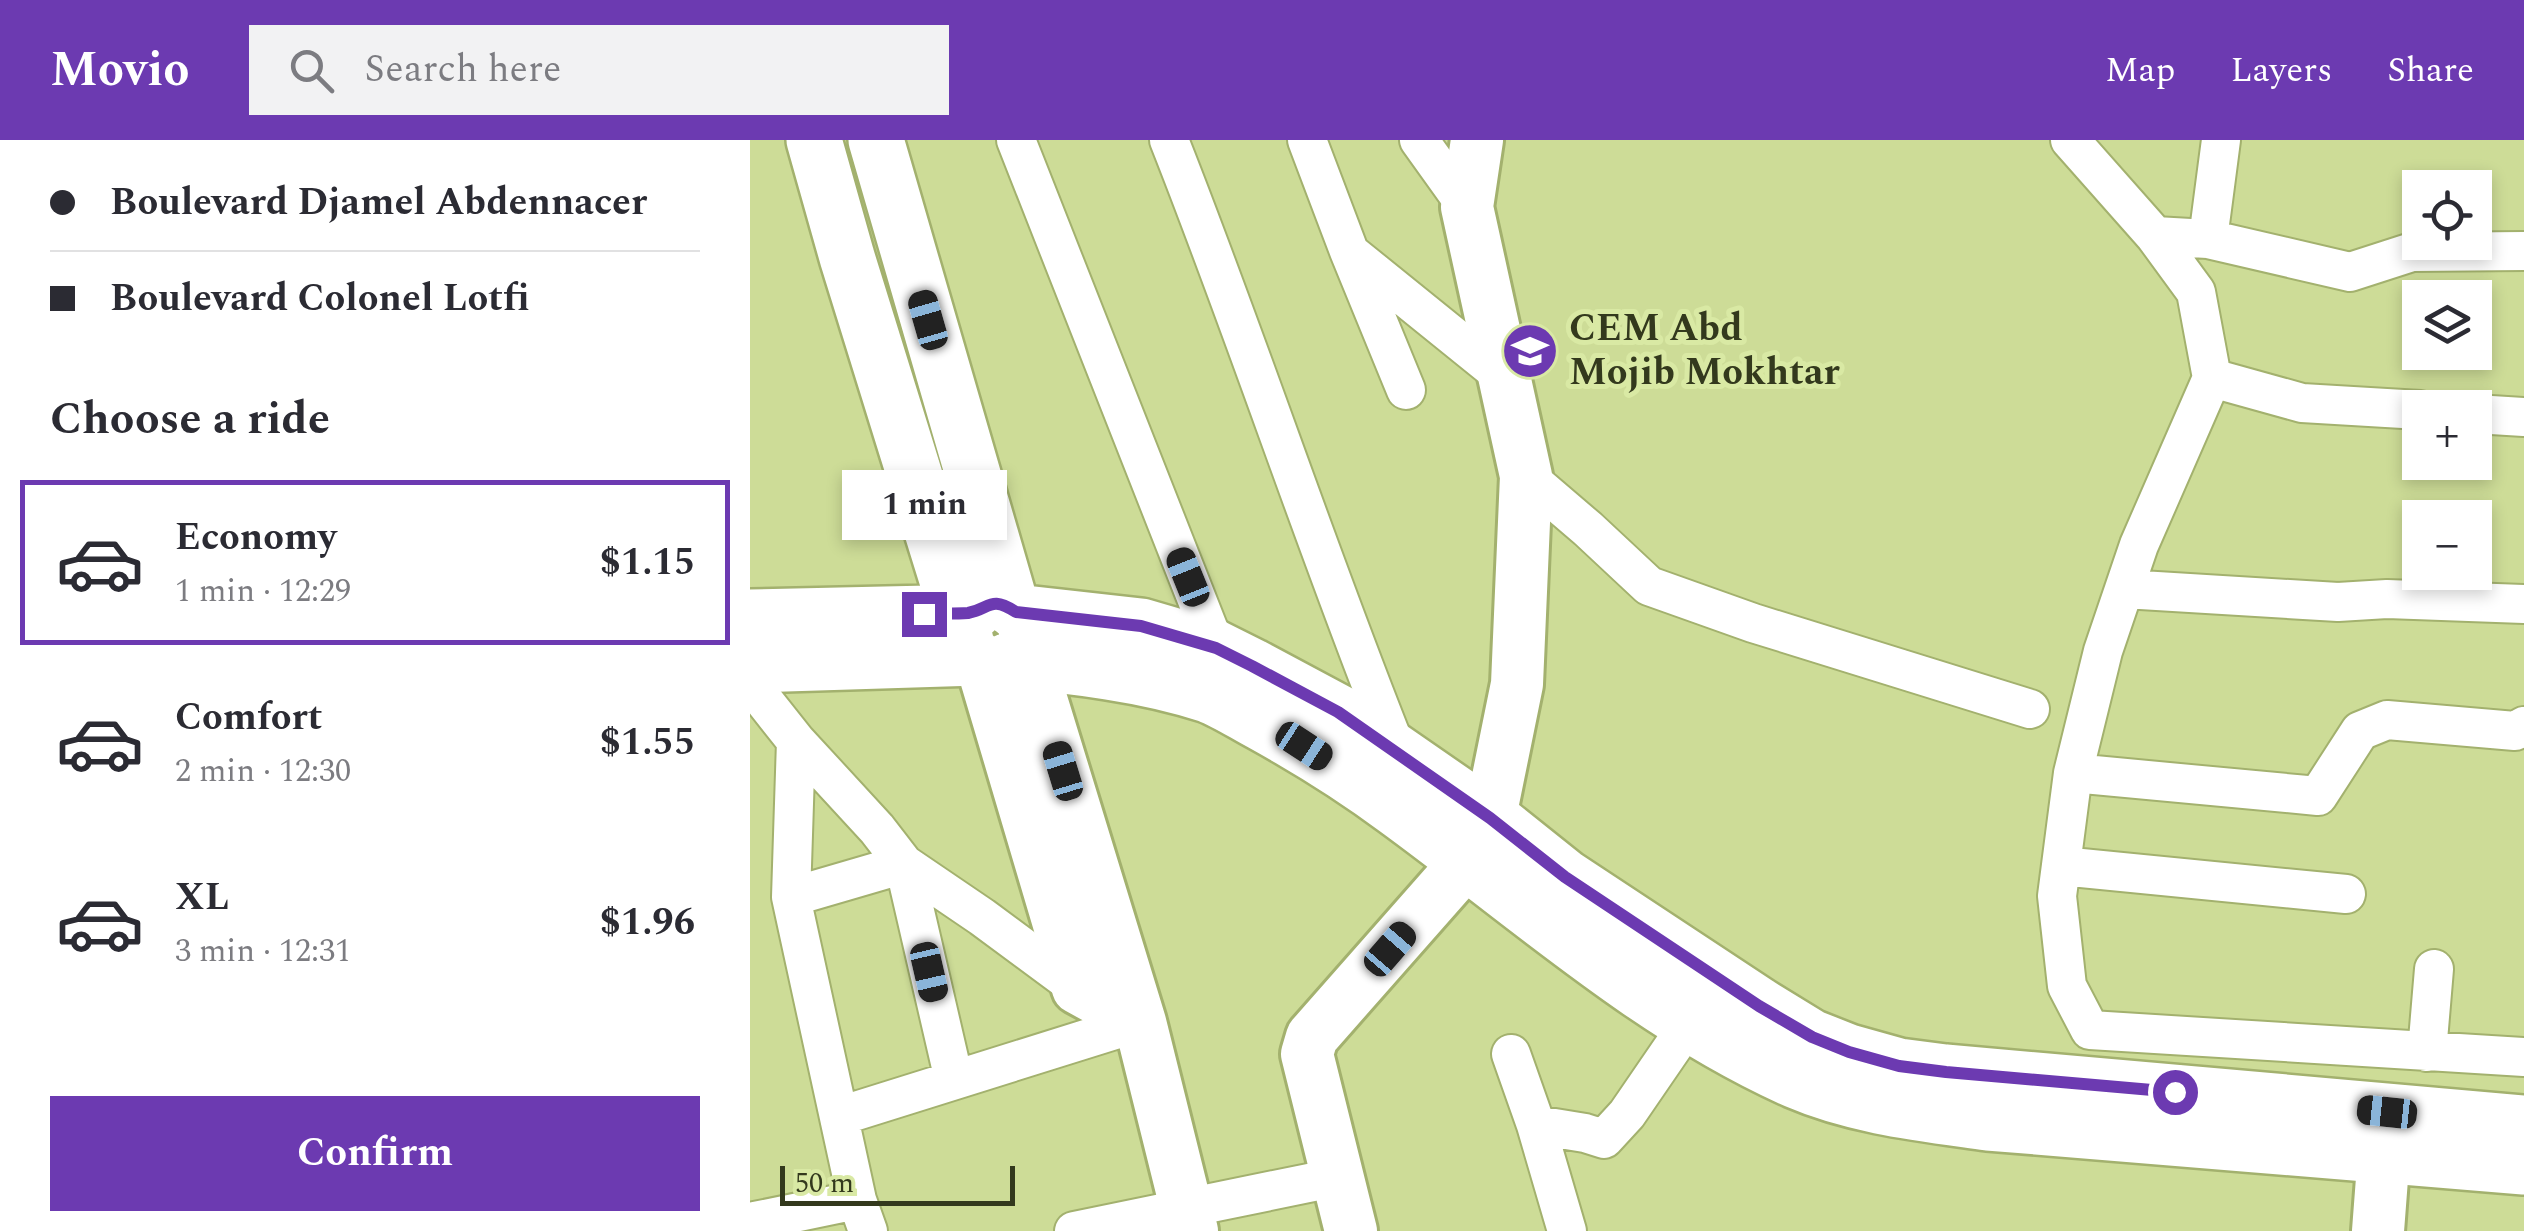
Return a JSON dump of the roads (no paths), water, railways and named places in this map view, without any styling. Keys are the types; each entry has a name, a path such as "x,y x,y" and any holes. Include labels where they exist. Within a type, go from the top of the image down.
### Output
{"main road":[{"path":"814,140 847,257 995,636"},
{"path":"876,140 995,636"},
{"path":"750,617 995,636"},
{"path":"750,665 995,636 1141,626 1214,672 1304,746 1371,791 1565,877 1759,1006 1812,1037 1849,1052 1899,1066 2386,1133 2524,1167"},
{"path":"1214,672 1338,712 1398,754 1478,839 1541,920 1688,1025 1797,1081 1850,1099 1988,1123 2386,1133 2524,1123"}],"street":[{"path":"1016,140 1214,672"},
{"path":"1169,140 1398,754"},
{"path":"1307,140 1406,390"},
{"path":"1419,140 1467,208"},
{"path":"1350,1231 1307,1054 1312,1037 1478,839 1517,684 1526,476 1467,208 1477,140"},
{"path":"2070,140 2155,236 2196,292 2212,378 2139,545 2104,651 2073,773 2057,896 2067,986 2090,1030 2524,1057"},
{"path":"2208,239 2221,140"},
{"path":"2155,236 2208,239 2350,272 2412,252 2524,251"},
{"path":"1348,251 1506,378"},
{"path":"2212,378 2302,403 2402,409"},
{"path":"2492,415 2524,416"},
{"path":"1526,476 1650,586 1753,623 2030,709"},
{"path":"2124,588 2338,602 2524,604"},
{"path":"995,636 1078,988"},
{"path":"995,636 1140,1022 1189,1219"},
{"path":"750,683 904,864 1078,988 1140,1022"},
{"path":"2073,773 2318,796 2360,731 2387,720 2515,731 2524,726"},
{"path":"750,1222 862,1216 791,897 796,741"},
{"path":"791,897 904,864"},
{"path":"904,864 954,1080"},
{"path":"2061,866 2346,894"},
{"path":"2427,1052 2434,968"},
{"path":"840,1116 1140,1022"},
{"path":"1536,1126 1604,1139 1627,1114 1688,1025"},
{"path":"1511,1054 1567,1231"},
{"path":"2378,1231 2386,1133"},
{"path":"1074,1231 1189,1219 1338,1176"}],"place":[{"name":"CEM Abd Mojib Mokhtar","path":"1530,351"}]}
